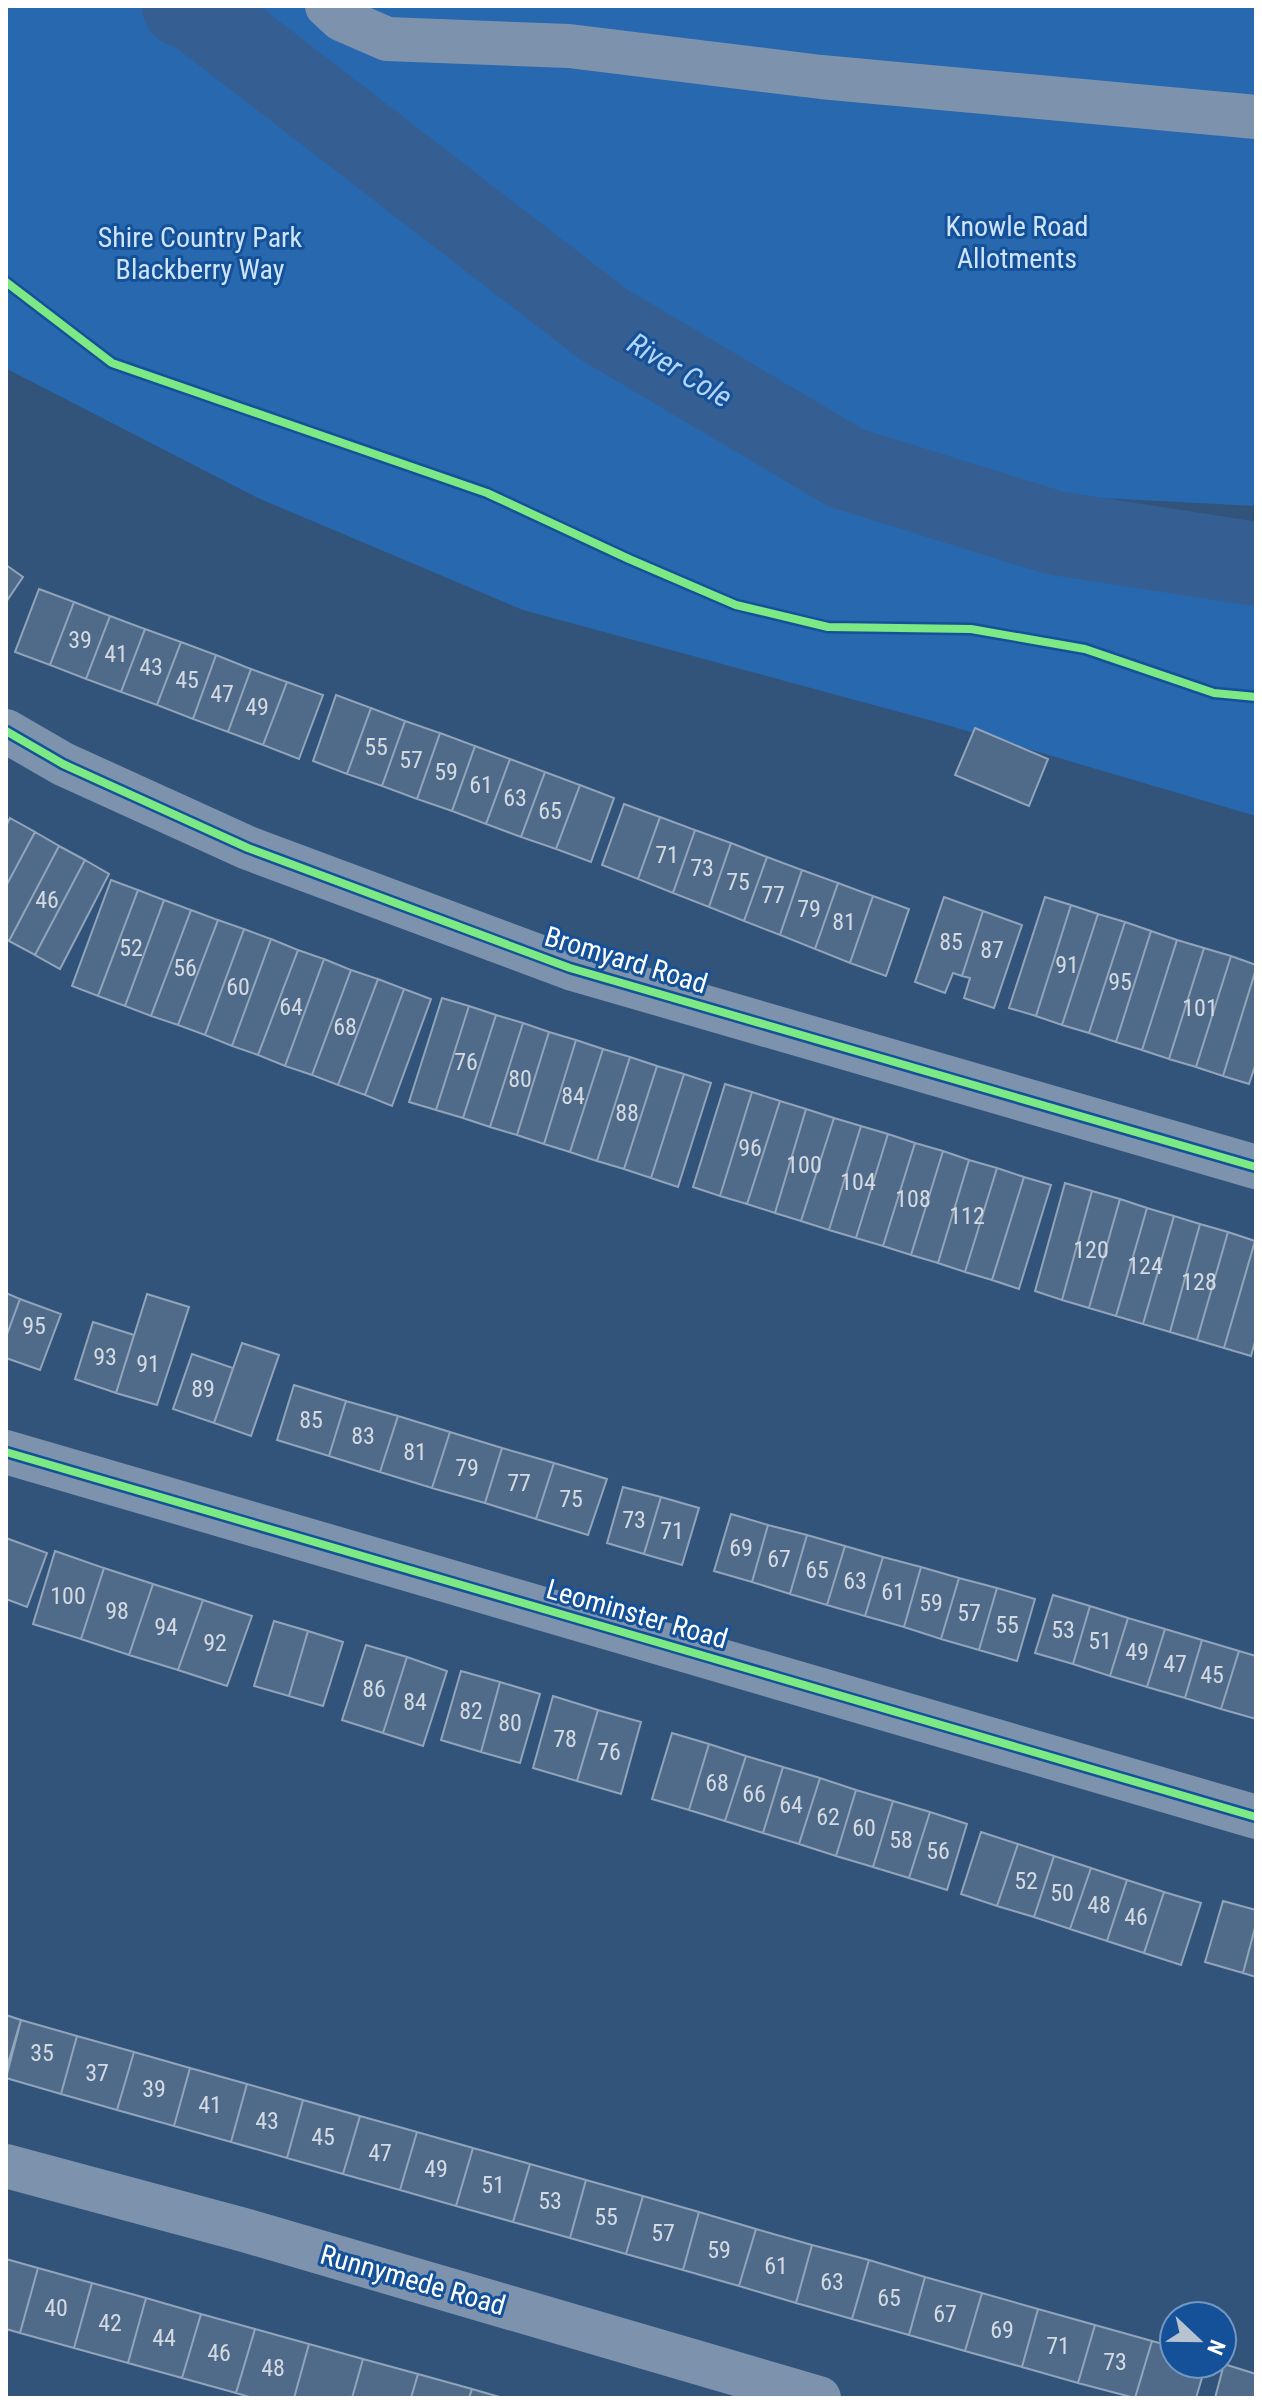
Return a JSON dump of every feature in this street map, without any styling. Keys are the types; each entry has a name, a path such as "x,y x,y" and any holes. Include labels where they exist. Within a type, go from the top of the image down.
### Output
{"street":[{"path":"327,6 341,19 387,39 569,46 821,77 1256,117"},
{"name":"Bromyard Road","path":"6,731 63,764 248,848 570,968 1256,1167"},
{"name":"Leominster Road","path":"6,1452 1256,1817"},
{"name":"Runnymede Road","path":"6,2166 244,2230 819,2398"}],"green space":[{"name":"Shire Country Park Blackberry Way","path":"6,6 184,6 196,10 603,324 846,468 1055,533 1256,564 1256,816 940,723 523,610 258,498 7,369"},
{"name":"Knowle Road Allotments","path":"244,6 1256,6 1256,506 1044,495 849,440 610,284"}],"building":[{"path":"6,565 23,577 6,602"},
{"path":"39,589 74,602 50,665 15,652"},
{"path":"74,602 110,616 86,679 50,665"},
{"path":"110,616 145,629 121,692 86,679"},
{"path":"145,629 181,642 157,705 121,692"},
{"path":"181,642 216,655 193,719 157,705"},
{"path":"216,655 251,669 228,732 193,719"},
{"path":"251,669 287,682 263,745 228,732"},
{"path":"287,682 323,695 299,759 263,745"},
{"path":"336,695 371,708 347,774 313,761"},
{"path":"371,708 405,721 382,786 347,774"},
{"path":"405,721 440,733 417,799 382,786"},
{"path":"975,728 1048,759 1029,806 955,775"},
{"path":"440,733 475,746 452,811 417,799"},
{"path":"475,746 510,759 486,824 452,811"},
{"path":"510,759 545,772 521,837 486,824"},
{"path":"545,772 580,785 556,849 521,837"},
{"path":"580,785 614,798 591,862 556,849"},
{"path":"624,804 660,817 638,879 602,865"},
{"path":"660,817 695,830 673,893 638,879"},
{"path":"10,818 35,832 6,886 6,826"},
{"path":"695,830 731,843 709,907 673,893"},
{"path":"35,832 59,846 9,941 6,939 6,886"},
{"path":"731,843 767,857 744,921 709,907"},
{"path":"59,846 85,860 35,955 9,941"},
{"path":"767,857 802,870 780,935 744,921"},
{"path":"85,860 109,874 60,969 35,955"},
{"path":"802,870 838,883 815,949 780,935"},
{"path":"111,880 138,890 98,996 72,986"},
{"path":"838,883 873,896 850,963 815,949"},
{"path":"138,890 164,900 125,1006 98,996"},
{"path":"873,896 909,909 886,976 850,963"},
{"path":"944,897 983,911 962,976 953,973 945,993 915,982"},
{"path":"1045,897 1071,905 1036,1016 1009,1008"},
{"path":"164,900 191,910 151,1016 125,1006"},
{"path":"1071,905 1098,914 1062,1025 1036,1016"},
{"path":"191,910 218,920 178,1025 151,1016"},
{"path":"983,911 1022,925 994,1008 964,998 970,978 962,976"},
{"path":"1098,914 1125,922 1089,1033 1062,1025"},
{"path":"218,920 244,929 205,1035 178,1025"},
{"path":"1125,922 1151,931 1116,1042 1089,1033"},
{"path":"244,929 271,939 232,1046 205,1035"},
{"path":"1151,931 1177,940 1142,1050 1116,1042"},
{"path":"271,939 298,950 258,1055 232,1046"},
{"path":"1177,940 1204,948 1169,1059 1142,1050"},
{"path":"1204,948 1231,956 1196,1067 1169,1059"},
{"path":"298,950 324,959 285,1066 258,1055"},
{"path":"1231,956 1256,965 1256,969 1223,1076 1196,1067"},
{"path":"324,959 351,970 312,1075 285,1066"},
{"path":"1256,969 1256,1063 1249,1084 1223,1076"},
{"path":"351,970 378,979 338,1085 312,1075"},
{"path":"378,979 404,989 365,1095 338,1085"},
{"path":"404,989 431,999 392,1106 365,1095"},
{"path":"442,998 469,1006 436,1110 409,1102"},
{"path":"469,1006 496,1015 463,1118 436,1110"},
{"path":"496,1015 523,1023 490,1127 463,1118"},
{"path":"523,1023 549,1032 517,1135 490,1127"},
{"path":"549,1032 576,1040 544,1144 517,1135"},
{"path":"576,1040 603,1049 570,1152 544,1144"},
{"path":"603,1049 630,1057 597,1161 570,1152"},
{"path":"630,1057 657,1066 624,1169 597,1161"},
{"path":"657,1066 684,1074 651,1178 624,1169"},
{"path":"684,1074 711,1083 678,1187 651,1178"},
{"path":"725,1084 752,1092 720,1196 693,1187"},
{"path":"752,1092 780,1101 747,1204 720,1196"},
{"path":"780,1101 806,1109 775,1213 747,1204"},
{"path":"806,1109 834,1118 801,1221 775,1213"},
{"path":"834,1118 861,1126 829,1230 801,1221"},
{"path":"861,1126 888,1134 856,1238 829,1230"},
{"path":"888,1134 915,1143 883,1246 856,1238"},
{"path":"915,1143 943,1151 911,1255 883,1246"},
{"path":"943,1151 969,1160 938,1263 911,1255"},
{"path":"969,1160 997,1168 965,1272 938,1263"},
{"path":"997,1168 1024,1177 992,1280 965,1272"},
{"path":"1024,1177 1051,1185 1019,1289 992,1280"},
{"path":"1065,1183 1092,1191 1062,1300 1035,1291"},
{"path":"1092,1191 1120,1199 1089,1308 1062,1300"},
{"path":"1120,1199 1147,1208 1116,1316 1089,1308"},
{"path":"1147,1208 1174,1216 1143,1324 1116,1316"},
{"path":"1174,1216 1200,1224 1170,1332 1143,1324"},
{"path":"1200,1224 1228,1232 1197,1340 1170,1332"},
{"path":"1228,1232 1255,1241 1224,1348 1197,1340"},
{"path":"1255,1241 1256,1338 1251,1356 1224,1348"},
{"path":"6,1293 20,1299 6,1337"},
{"path":"147,1294 189,1307 157,1405 116,1393"},
{"path":"20,1299 61,1314 40,1370 6,1358 6,1337"},
{"path":"93,1322 134,1335 116,1393 75,1379"},
{"path":"242,1343 279,1355 251,1436 214,1423"},
{"path":"192,1354 233,1368 214,1423 173,1409"},
{"path":"294,1385 346,1401 329,1456 277,1440"},
{"path":"346,1401 398,1416 380,1472 329,1456"},
{"path":"398,1416 450,1432 432,1488 380,1472"},
{"path":"450,1432 502,1448 485,1503 432,1488"},
{"path":"502,1448 554,1463 536,1519 485,1503"},
{"path":"554,1463 607,1479 588,1535 536,1519"},
{"path":"623,1487 661,1497 644,1554 607,1543"},
{"path":"661,1497 699,1508 682,1565 644,1554"},
{"path":"731,1514 768,1525 752,1582 714,1571"},
{"path":"768,1525 807,1535 790,1594 752,1582"},
{"path":"807,1535 845,1546 827,1605 790,1594"},
{"path":"6,1538 47,1553 27,1607 6,1599"},
{"path":"845,1546 883,1557 865,1616 827,1605"},
{"path":"55,1551 104,1568 81,1639 33,1624"},
{"path":"883,1557 921,1567 904,1627 865,1616"},
{"path":"921,1567 959,1578 941,1639 904,1627"},
{"path":"104,1568 153,1584 129,1655 81,1639"},
{"path":"959,1578 997,1588 979,1650 941,1639"},
{"path":"153,1584 203,1600 178,1670 129,1655"},
{"path":"997,1588 1035,1599 1017,1661 979,1650"},
{"path":"1053,1595 1090,1606 1073,1664 1035,1653"},
{"path":"203,1600 252,1616 227,1686 178,1670"},
{"path":"1090,1606 1128,1618 1110,1676 1073,1664"},
{"path":"1128,1618 1165,1629 1147,1687 1110,1676"},
{"path":"274,1621 308,1631 289,1696 254,1686"},
{"path":"1165,1629 1202,1640 1185,1698 1147,1687"},
{"path":"308,1631 343,1642 323,1706 289,1696"},
{"path":"1202,1640 1239,1651 1221,1709 1185,1698"},
{"path":"366,1645 407,1657 383,1733 342,1720"},
{"path":"1239,1651 1256,1656 1256,1719 1221,1709"},
{"path":"407,1657 447,1671 423,1746 383,1733"},
{"path":"461,1671 500,1682 481,1752 441,1740"},
{"path":"500,1682 540,1694 520,1763 481,1752"},
{"path":"553,1696 598,1710 577,1781 533,1768"},
{"path":"598,1710 641,1722 621,1794 577,1781"},
{"path":"672,1733 709,1744 689,1810 652,1799"},
{"path":"709,1744 746,1756 725,1821 689,1810"},
{"path":"746,1756 783,1767 763,1833 725,1821"},
{"path":"783,1767 820,1778 799,1844 763,1833"},
{"path":"820,1778 856,1790 836,1856 799,1844"},
{"path":"856,1790 893,1801 873,1867 836,1856"},
{"path":"893,1801 930,1812 909,1878 873,1867"},
{"path":"930,1812 967,1824 947,1890 909,1878"},
{"path":"981,1832 1018,1844 997,1906 961,1894"},
{"path":"1018,1844 1054,1856 1034,1917 997,1906"},
{"path":"1054,1856 1091,1868 1070,1929 1034,1917"},
{"path":"1091,1868 1127,1880 1107,1941 1070,1929"},
{"path":"1127,1880 1164,1892 1144,1953 1107,1941"},
{"path":"1164,1892 1201,1903 1181,1965 1144,1953"},
{"path":"1223,1901 1256,1910 1256,1924 1243,1973 1205,1962"},
{"path":"1256,1924 1256,1977 1243,1973"},
{"path":"6,2015 21,2020 6,2070"},
{"path":"21,2020 77,2036 61,2094 6,2078"},
{"path":"77,2036 134,2052 117,2110 61,2094"},
{"path":"134,2052 190,2068 174,2126 117,2110"},
{"path":"190,2068 247,2084 231,2142 174,2126"},
{"path":"247,2084 303,2100 287,2158 231,2142"},
{"path":"303,2100 360,2116 343,2174 287,2158"},
{"path":"360,2116 417,2132 400,2190 343,2174"},
{"path":"417,2132 473,2148 456,2206 400,2190"},
{"path":"473,2148 530,2164 513,2222 456,2206"},
{"path":"530,2164 586,2180 570,2238 513,2222"},
{"path":"586,2180 643,2196 626,2254 570,2238"},
{"path":"643,2196 699,2212 683,2270 626,2254"},
{"path":"699,2212 756,2229 739,2286 683,2270"},
{"path":"756,2229 812,2245 796,2303 739,2286"},
{"path":"812,2245 869,2260 852,2319 796,2303"},
{"path":"6,2259 38,2268 20,2333 6,2329"},
{"path":"869,2260 925,2277 909,2335 852,2319"},
{"path":"38,2268 92,2283 74,2348 20,2333"},
{"path":"925,2277 982,2293 965,2351 909,2335"},
{"path":"92,2283 146,2298 128,2363 74,2348"},
{"path":"982,2293 1038,2309 1022,2367 965,2351"},
{"path":"146,2298 201,2314 182,2378 128,2363"},
{"path":"1038,2309 1095,2325 1078,2383 1022,2367"},
{"path":"201,2314 255,2329 236,2393 182,2378"},
{"path":"1095,2325 1152,2341 1135,2398 1078,2383"},
{"path":"255,2329 309,2344 294,2398 253,2398 236,2393"},
{"path":"1152,2341 1158,2343 1158,2380 1201,2380 1196,2398 1135,2398"},
{"path":"309,2344 363,2359 352,2398 294,2398"},
{"path":"363,2359 418,2374 411,2398 352,2398"},
{"path":"1238,2368 1256,2374 1256,2398 1215,2398 1220,2380 1238,2380"},
{"path":"418,2374 472,2389 469,2398 411,2398"},
{"path":"472,2389 503,2398 469,2398"}],"waterway":[{"name":"River Cole","path":"184,6 196,10 603,324 846,468 1055,533 1256,564"}],"cycle path":[{"path":"6,282 112,363 487,493 736,605 828,627 971,629 1085,649 1214,693 1256,697"},
{"path":"6,731 63,764 248,848 570,968 1256,1167"},
{"path":"6,1452 1256,1817"}]}
